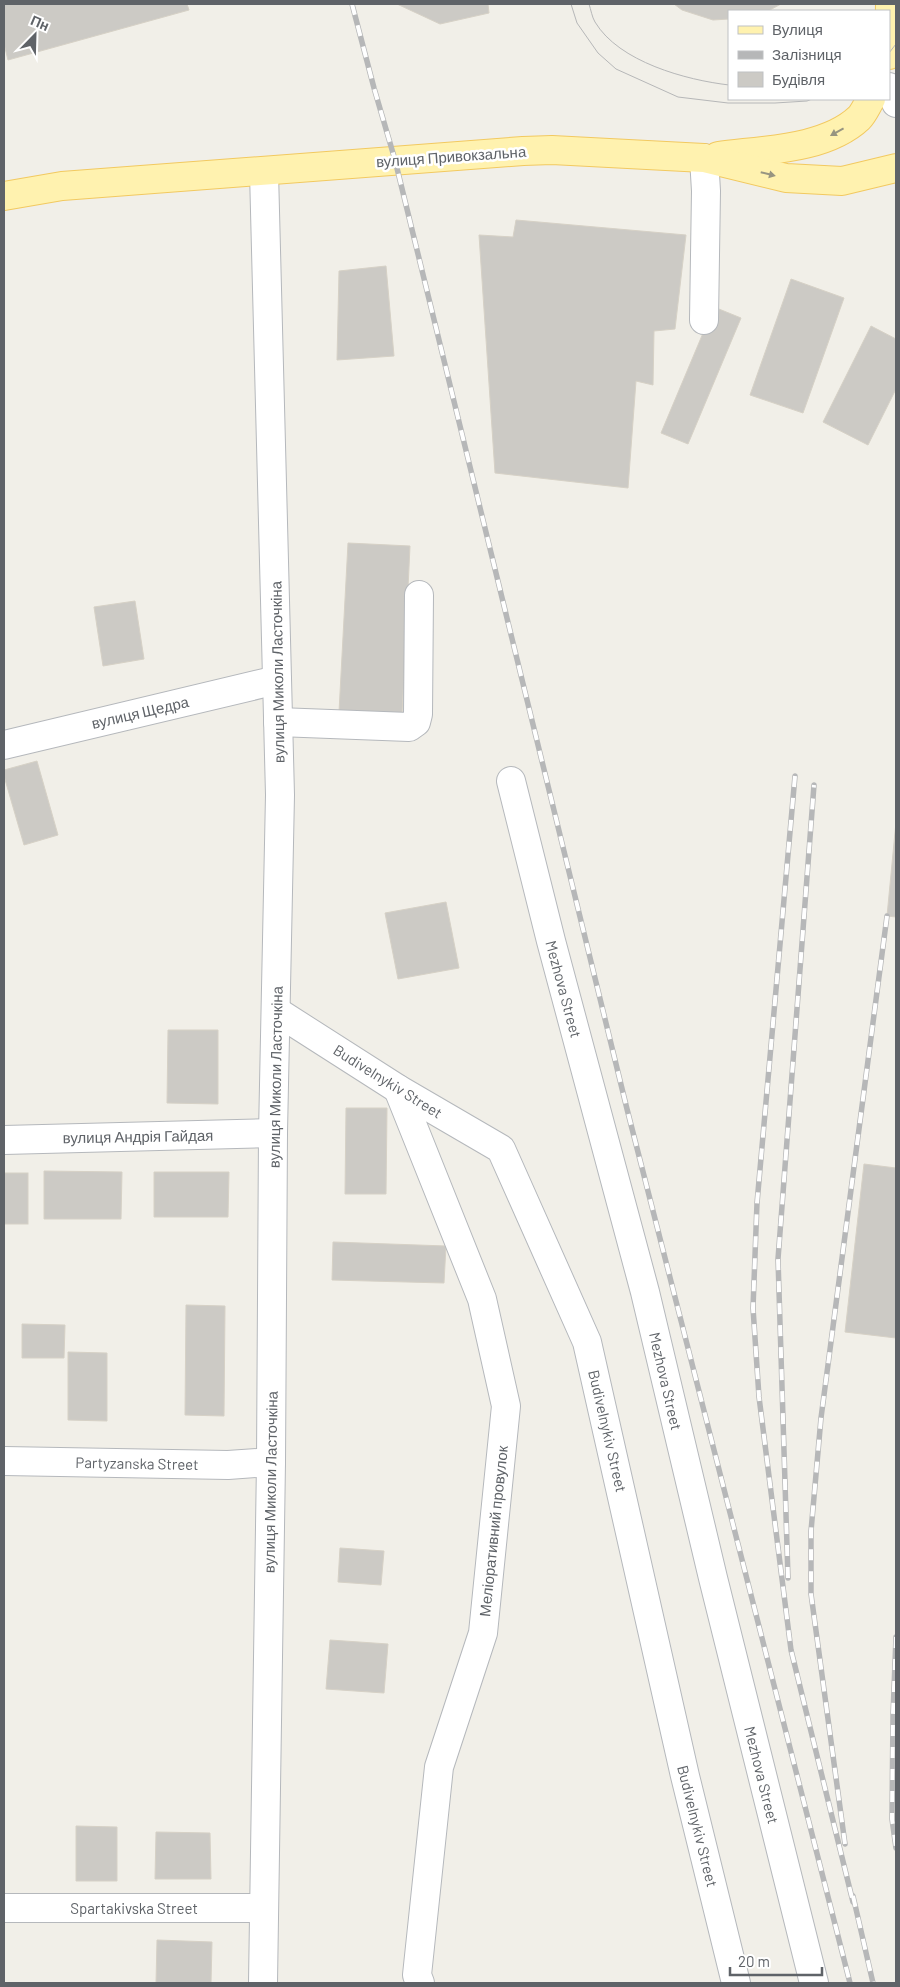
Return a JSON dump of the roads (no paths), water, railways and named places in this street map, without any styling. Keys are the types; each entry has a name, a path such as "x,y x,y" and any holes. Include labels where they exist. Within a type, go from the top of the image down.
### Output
{"main road":[{"path":"704,158 811,144 838,133 860,118 870,100"},
{"name":"вулиця Привокзальна","path":"4,196 62,186 552,150 704,158 786,178 842,180 896,168"}],"street":[{"path":"890,89 896,103"},
{"path":"704,158 706,191 704,320"},
{"name":"вулиця Миколи Ласточкіна","path":"263,1983 271,1462 273,1133 280,795 264,172"},
{"path":"278,722 409,727 416,722 418,714 419,595"},
{"name":"вулиця Щедра","path":"4,745 277,680"},
{"name":"Mezhova Street","path":"511,781 551,941 644,1292 814,1983"},
{"name":"Budivelnykiv Street","path":"276,1011 398,1089 501,1149 587,1342 685,1776 736,1983"},
{"name":"Меліоративний провулок","path":"398,1089 482,1300 506,1406 483,1634 439,1767 417,1975 420,1983"},
{"name":"вулиця Андрія Гайдая","path":"4,1140 273,1133"},
{"name":"Partyzanska Street","path":"4,1461 228,1465 271,1462"},
{"name":"Spartakivska Street","path":"4,1908 263,1908"}],"tram line":[{"path":"571,4 577,23 598,53 616,69 678,97 728,103 775,103 810,100"},
{"path":"589,4 594,20 606,36 620,48 637,58 655,67 693,79 728,85"},
{"path":"890,52 896,44"}],"railway":[{"path":"352,4 395,160 627,1109 850,1983"},
{"path":"795,776 757,1203 753,1308 759,1397 791,1650 853,1902"},
{"path":"788,1578 778,1259 814,785"},
{"path":"845,1844 811,1594 811,1531 821,1418 887,916"},
{"path":"896,1637 892,1819 896,1848"},
{"path":"853,1896 873,1983"}]}
